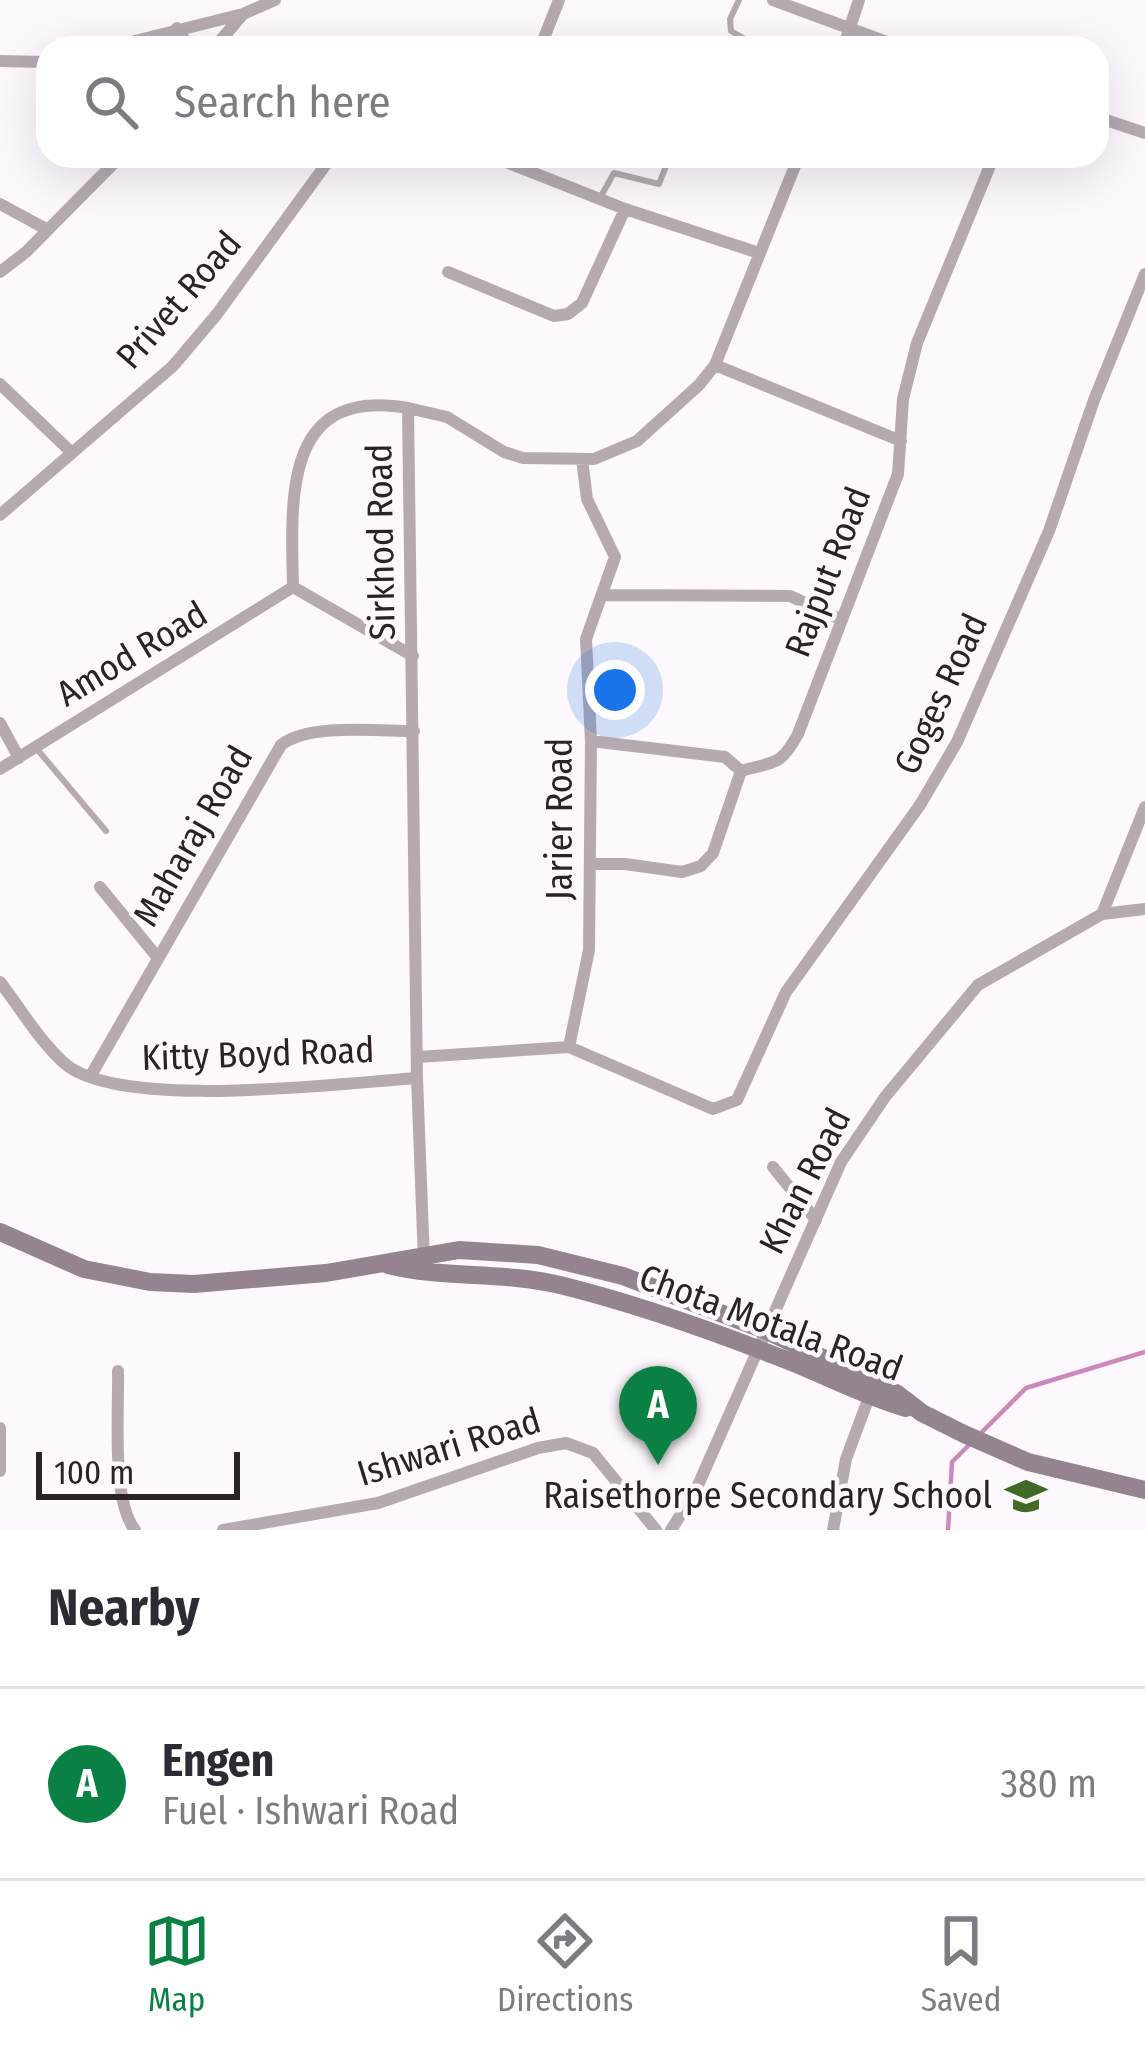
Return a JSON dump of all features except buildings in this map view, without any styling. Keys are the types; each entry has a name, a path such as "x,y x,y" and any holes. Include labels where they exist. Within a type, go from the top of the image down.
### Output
{"street":[{"path":"149,36 243,14 275,0"},
{"path":"545,36 559,0"},
{"path":"773,0 870,36"},
{"path":"847,36 859,0"},
{"path":"224,36 243,14"},
{"path":"177,28 182,36"},
{"path":"0,61 36,62"},
{"path":"1109,121 1145,134"},
{"path":"0,272 110,168"},
{"name":"Privet Road","path":"0,515 173,366 217,314 323,168"},
{"path":"523,168 625,209 760,253"},
{"name":"Sirkhod Road","path":"424,1264 408,408 447,417 504,452 523,458 604,458 637,441 715,365 794,168"},
{"name":"Rajput Road","path":"741,771 774,764 799,734 898,475 903,399 917,343 989,168"},
{"path":"0,203 48,230"},
{"path":"448,272 554,316 568,314 582,303 625,209"},
{"name":"Goges Road","path":"569,1047 713,1108 729,1105 742,1094 786,992 928,793 957,742 1049,531 1094,400 1145,274"},
{"path":"715,365 901,441"},
{"path":"0,384 71,452"},
{"path":"408,408 375,402 352,406 312,435 293,503 293,587 413,656"},
{"name":"Jarier Road","path":"569,1047 589,950 591,741 586,639 615,557 587,499 582,459"},
{"name":"Amod Road","path":"0,770 293,587"},
{"path":"602,595 790,596 840,619"},
{"path":"0,723 19,758"},
{"name":"Maharaj Road","path":"90,1077 281,745 311,733 414,731"},
{"path":"591,741 725,758 741,771 712,853 701,866 682,872 591,863"},
{"path":"1102,914 1145,807"},
{"path":"100,887 158,958"},
{"name":"Khan Road","path":"671,1530 695,1492 842,1162 885,1097 978,986 1102,914 1145,909"},
{"name":"Kitty Boyd Road","path":"0,982 63,1062 90,1077 131,1088 193,1090 417,1078"},
{"path":"418,1057 569,1047"},
{"path":"772,1167 816,1220"},
{"name":"Chota Motala Road","path":"0,1232 84,1269 150,1282 222,1284 386,1264 511,1274 698,1326 868,1397 922,1413 1028,1462 1145,1490"},
{"name":"Chota Motala Road","path":"424,1264 487,1250 538,1255 623,1276 765,1330 896,1394 922,1413"},
{"path":"118,1371 121,1489 135,1530"},
{"path":"833,1530 846,1459 868,1397"},
{"path":"0,1428 0,1471"},
{"name":"Ishwari Road","path":"223,1530 378,1503 538,1448 566,1443 593,1453 656,1530"}],"lane":[{"path":"736,36 730,19 740,0"},
{"path":"600,200 614,173 659,184 665,168"},
{"path":"36,748 106,831"}],"waterway":[{"path":"980,1434 1026,1388 1145,1352"},
{"path":"948,1530 952,1462 972,1442"}],"place":[{"name":"Engen","path":"658,1465"},
{"name":"Raisethorpe Secondary School","path":"1026,1496"}]}
